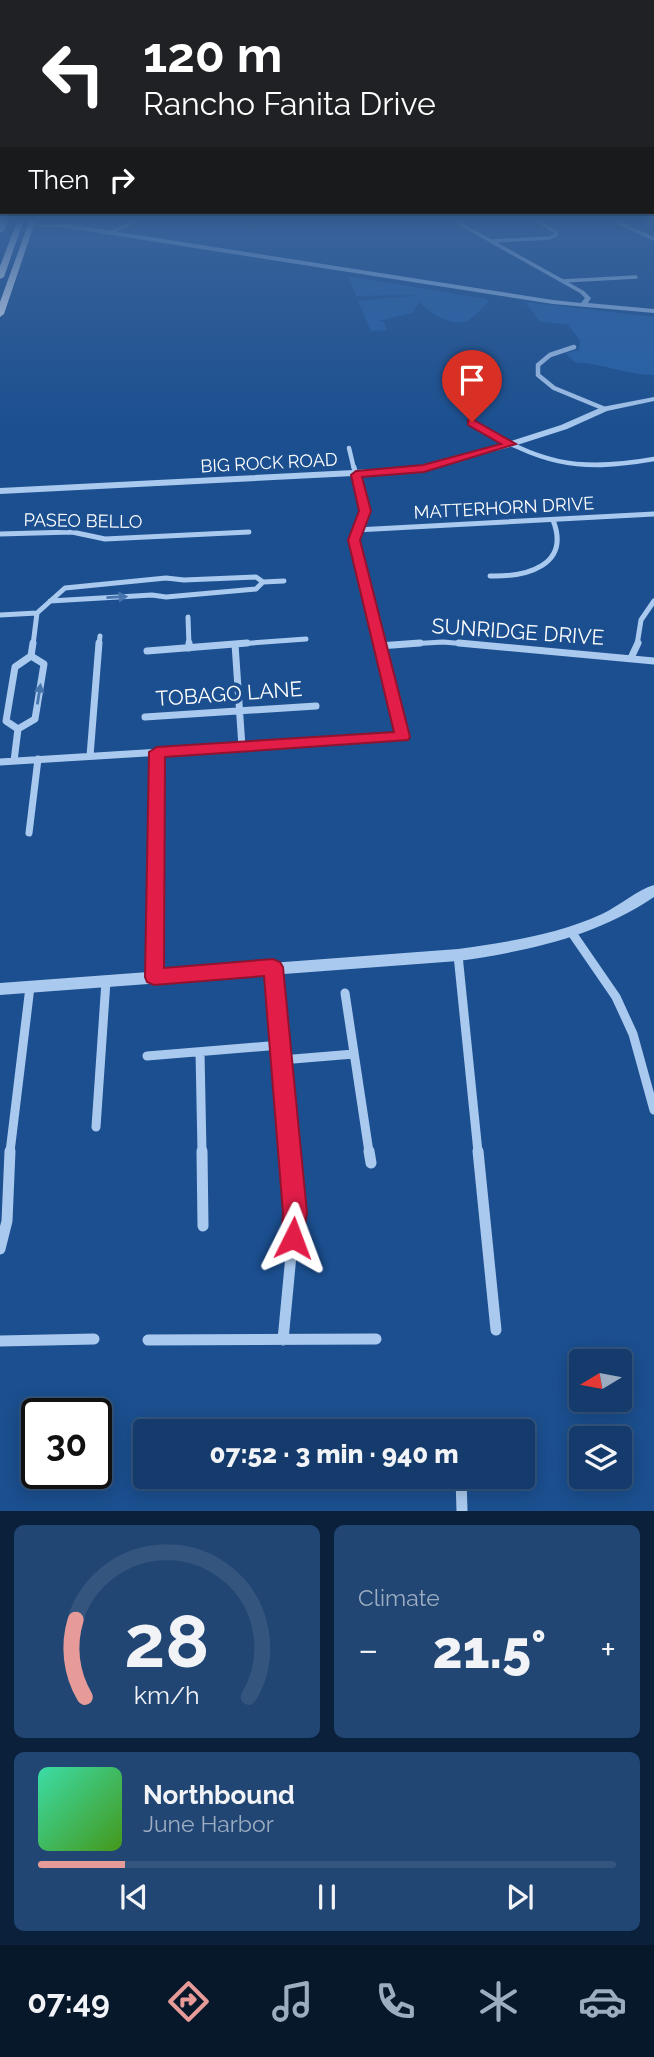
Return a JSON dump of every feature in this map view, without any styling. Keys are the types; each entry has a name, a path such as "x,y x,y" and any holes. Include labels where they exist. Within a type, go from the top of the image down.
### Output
{"main road":[{"path":"0,314 9,290"}],"street":[{"path":"481,290 583,305 654,312"},
{"path":"578,290 587,295 583,305"},
{"path":"574,347 543,359 538,365 538,375 554,388 606,409"},
{"name":"BIG ROCK ROAD","path":"0,491 356,475 424,468 564,427 606,409 654,399"},
{"path":"472,422 533,455 566,463 654,458"},
{"path":"0,762 402,737 354,540 365,511 349,448"},
{"name":"MATTERHORN DRIVE","path":"356,530 654,514"},
{"path":"489,576 517,578 531,574 552,556 559,536 553,520"},
{"name":"PASEO BELLO","path":"0,534 56,531 105,539 249,532"},
{"path":"18,729 6,721 15,667 31,656 37,613 65,588 166,578 180,580 256,577 262,582 284,581"},
{"path":"180,580 184,586 181,594"},
{"path":"52,599 152,595 166,597 256,589 262,582"},
{"path":"631,658 637,648 641,620 654,601"},
{"path":"0,615 37,613"},
{"path":"188,617 189,648"},
{"path":"90,757 100,636"},
{"path":"147,651 306,639"},
{"name":"SUNRIDGE DRIVE","path":"379,646 443,642 654,661"},
{"path":"235,644 242,747"},
{"path":"18,729 35,719 44,664 31,656"},
{"name":"TOBAGO LANE","path":"145,717 316,706"},
{"path":"13,761 18,729"},
{"path":"154,977 157,752"},
{"path":"29,833 38,759"},
{"path":"0,989 273,967 458,956 529,945 572,933 621,912 654,890"},
{"path":"572,933 616,997 633,1034 654,1110"},
{"path":"458,956 495,1330"},
{"path":"273,967 295,1213 283,1340"},
{"path":"96,1127 106,981"},
{"path":"0,1249 7,1221 10,1150 30,987"},
{"path":"345,993 371,1163"},
{"path":"147,1056 280,1045"},
{"path":"200,1052 203,1226"},
{"path":"281,1060 354,1054"},
{"path":"0,1341 94,1339"},
{"path":"148,1340 376,1339"},
{"path":"461,1489 462,1511"}],"shaded area":[{"path":"353,290 429,290 489,301 470,319 461,322 441,318 420,302 412,313 378,321 384,322 387,330 371,331 358,301 421,295 356,296"},
{"path":"525,302 654,317 654,375 574,362 566,353 579,350 580,341 568,324 540,322"}],"route":[{"path":"293,1238 295,1213 273,967 154,977 157,752 402,737 354,540 365,511 356,475 424,468 461,460 511,444 472,422"}]}
